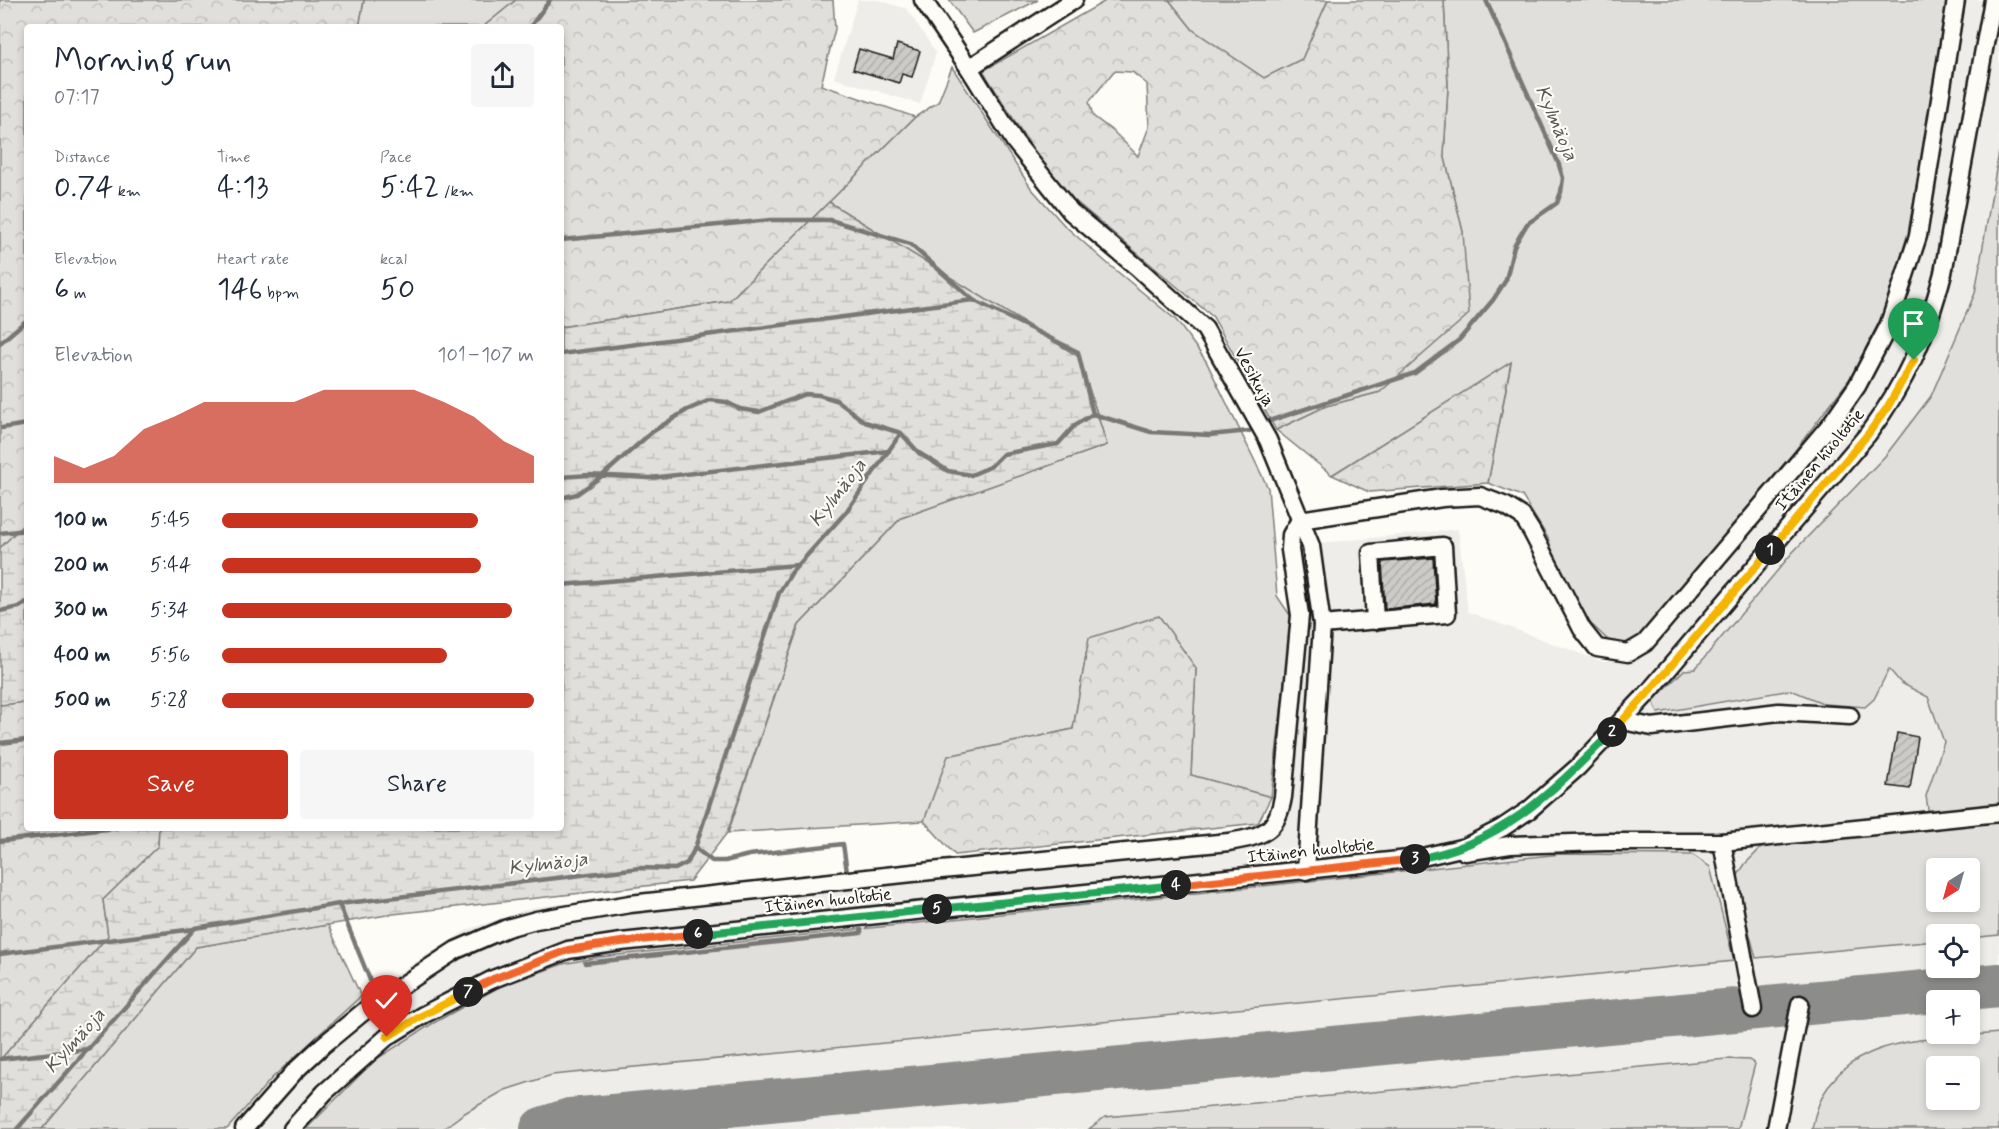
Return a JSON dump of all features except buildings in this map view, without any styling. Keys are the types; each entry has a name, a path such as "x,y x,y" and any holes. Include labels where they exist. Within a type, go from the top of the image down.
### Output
{"lane":[{"name":"Vesikuja","path":"923,0 1015,142 1071,212 1138,268 1205,329 1268,440 1311,546 1322,625 1306,871"},
{"path":"969,68 1074,0"},
{"path":"244,1129 295,1071 368,1008 456,950 507,928 536,920 630,904 931,871 1229,842 1257,837 1272,826 1280,815 1283,797 1300,615 1291,535 1300,520 1442,498 1479,496 1506,506 1522,516 1582,629 1597,648 1628,653 1645,643 1830,425 1857,386 1878,346 1899,298 1918,236 1956,0"},
{"name":"Itäinen huoltotie","path":"292,1129 325,1092 387,1037 423,1015 493,979 568,950 621,942 1418,858 1465,847 1502,828 1520,816 1578,767 1623,721 1868,434 1887,408 1914,360 1932,316 1943,273 1993,0"},
{"path":"1322,625 1375,621 1448,614 1443,546 1371,553 1375,621"},
{"path":"1623,721 1652,727 1779,712 1851,716"},
{"path":"1418,858 1510,845 1722,842 1999,813"},
{"path":"1722,842 1753,1009"},
{"path":"1776,1129 1800,1004"}],"shaded area":[{"path":"858,0 879,0 907,9 936,53 920,104 834,78"},
{"path":"1949,0 1999,0 1999,1129 227,1129 272,1078 361,996 469,929 535,907 1273,832 1295,696 1293,546 1458,529 1468,612 1603,662 1619,661 1627,657 1836,405 1855,378 1882,324 1898,277 1912,219"}],"green space":[{"path":"0,0 364,0 360,24 24,24 24,524 0,548"},
{"path":"364,0 516,0 487,24 360,24"},
{"path":"516,0 833,0 835,29 821,85 915,117 729,301 564,327 564,24 487,24"},
{"path":"949,0 1038,0 973,33"},
{"path":"1107,0 1169,0 1193,30 1264,78 1302,59 1328,0 1444,0 1448,87 1444,154 1463,232 1469,314 1380,392 1326,406 1276,430 1213,317 1055,184 983,71","holes":["1114,71 1132,72 1147,84 1149,127 1138,156 1114,132 1093,116 1089,102"]},
{"path":"1169,0 1328,0 1302,59 1264,78 1193,30"},
{"path":"1444,0 1949,0 1908,233 1886,308 1851,377 1794,452 1640,636 1622,645 1608,640 1589,622 1564,585 1548,538 1522,496 1488,483 1511,363 1332,475 1276,430 1326,406 1380,392 1463,232 1444,154 1448,87"},
{"path":"952,67 1031,188 1064,225 1176,320 1206,361 1268,488 1277,596 1292,618 1271,797 1191,775 1196,668 1089,638 1073,729 948,757 924,821 728,833 799,625 901,518 1107,445 1079,357 829,202 915,117 938,102"},
{"path":"1999,152 1999,806 1929,815 1926,796 1944,742 1928,697 1901,683 1889,669 1874,699 1865,707 1825,704 1791,690 1658,713 1653,701 1684,670 1695,669 1793,552 1886,455 1931,396 1975,293"},
{"path":"829,202 1079,357 1107,445 901,518 799,625 727,833 690,881 393,914 196,947 42,1129 0,1129 0,1060 108,936 103,900 158,846 159,831 564,831 564,327 729,301"},
{"path":"1511,362 1488,483 1369,492 1332,475"},
{"path":"24,524 24,702 0,705 0,548"},
{"path":"1159,616 1196,668 1191,775 1271,797 1258,823 955,855 924,821 948,756 1073,729 1089,638"},
{"path":"24,702 24,831 159,831 158,846 103,900 108,936 0,1060 0,705"},
{"path":"1999,822 1999,935 1980,937 1980,924 1926,924 1926,942 1756,958 1740,898 1738,875 1745,864 1761,848"},
{"path":"1561,854 1693,855 1710,867 1734,961 552,1075 505,1090 463,1114 443,1129 306,1129 375,1060 430,1025 501,986 563,964 599,957"},
{"path":"328,925 361,996 272,1078 227,1129 42,1129 196,947"},
{"path":"1999,1033 1999,1129 1812,1129 1822,1098 1837,1075 1858,1059 1883,1048 1911,1041 1926,1039 1926,1044 1980,1044 1980,1035"},
{"path":"1727,1059 1749,1060 1755,1064 1738,1129 1089,1129 1105,1117"}],"waterway":[{"path":"532,24 550,0"},
{"name":"Kylmäoja","path":"1266,422 1415,373 1459,340 1493,300 1506,280 1514,246 1527,224 1557,203 1563,178 1558,162 1486,0"},
{"path":"564,240 771,220 830,220 910,244 973,300"},
{"path":"564,354 973,300 1078,352 1093,414"},
{"path":"0,343 24,323"},
{"name":"Kylmäoja","path":"564,497 577,494 602,476 652,432 687,410 710,400 726,402 740,409 759,412 805,394 819,395 836,400 865,422 901,433 919,453 948,471 971,475 990,467 1003,454 1058,444 1075,425 1093,414 1151,432 1210,435 1249,431"},
{"path":"2,428 24,424"},
{"name":"Kylmäoja","path":"17,1129 195,928 339,904 640,868 675,869 687,863 695,848 779,593 792,572 846,512 901,433"},
{"path":"564,477 589,475 650,478 889,451"},
{"path":"0,533 24,530"},
{"path":"564,585 797,565"},
{"name":"Kylmäoja","path":"0,611 24,604"},
{"path":"0,743 24,740"},
{"path":"0,841 89,831"},
{"path":"695,848 712,861 725,861 749,855 843,844 847,872"},
{"path":"339,904 376,995"},
{"path":"0,954 194,929"},
{"path":"585,963 861,933 861,930"},
{"path":"0,1059 89,1049"}],"taxiway":[{"path":"542,1129 570,1120 1999,985"}],"route":[{"path":"387,1037 423,1015 493,979 568,950 621,942 1306,871 1418,858 1465,847 1502,828 1529,810 1578,767 1623,721 1868,434 1887,408 1914,360"}]}
